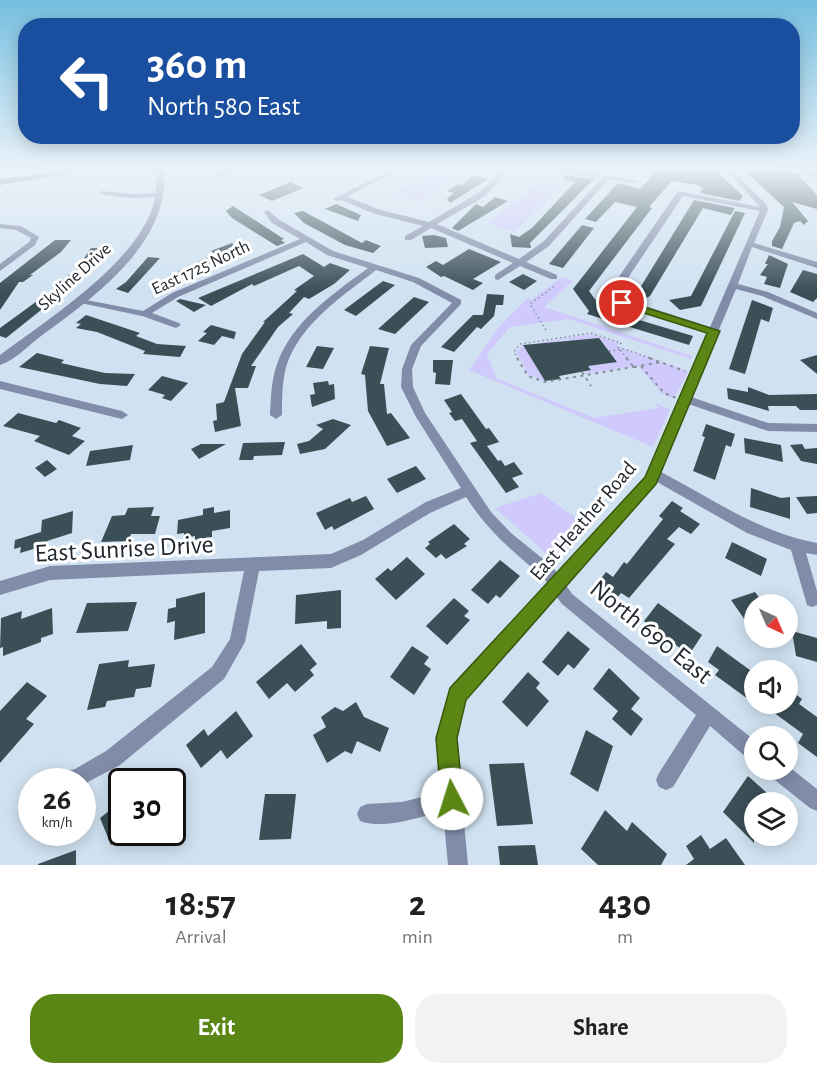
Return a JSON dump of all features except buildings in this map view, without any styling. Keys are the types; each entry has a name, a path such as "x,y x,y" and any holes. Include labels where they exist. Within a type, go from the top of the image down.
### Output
{"street":[{"name":"Skyline Drive","path":"0,361 79,300 109,273 142,235 156,210"},
{"path":"373,210 430,225 554,277"},
{"path":"408,238 455,210"},
{"path":"498,277 546,244 577,210"},
{"path":"667,210 614,290 612,298 714,331"},
{"name":"East Heather Road","path":"458,865 447,738 457,695 633,501 653,474 681,398 714,331 764,210"},
{"path":"268,212 275,221 336,256 375,267"},
{"path":"0,226 18,228 35,237 28,247 0,268"},
{"name":"East 1725 North","path":"145,314 175,295 306,239"},
{"path":"750,244 817,265"},
{"path":"276,415 274,391 279,368 304,324 375,267"},
{"name":"North 690 East","path":"375,267 416,280 458,302 420,339 411,354 407,369 407,387 413,401 494,526 548,572 567,599 744,743"},
{"path":"733,285 765,294 817,316"},
{"path":"79,300 145,314 176,325"},
{"path":"0,385 122,415"},
{"path":"681,398 766,427 817,428"},
{"path":"653,474 753,531 797,547 817,549"},
{"name":"East Sunrise Drive","path":"0,588 50,573 331,561 350,555 428,507 469,490"},
{"path":"797,547 812,600"},
{"path":"95,768 113,758 218,673 237,642 253,566"},
{"path":"666,780 708,713"},
{"path":"791,780 817,801"},
{"path":"367,814 402,812 452,799"}],"path":[{"path":"546,330 530,304 558,284 554,277"},
{"path":"634,367 620,350 621,343 591,333 520,344 514,352 528,376 544,382 641,366 661,362"},
{"path":"609,351 620,350 688,372"},
{"path":"641,366 664,393 681,398"},
{"path":"582,372 591,386"}],"shaded area":[{"path":"503,210 537,210 514,232 487,223"},
{"path":"562,277 573,281 544,307 692,356 691,359 569,319 510,327 487,354 496,378 594,418 658,408 655,403 670,409 653,447 469,370 502,323 528,298 531,300"},
{"path":"592,334 619,343 617,346 688,371 674,399 661,393 638,366 585,374 584,372 591,370 588,366 617,361 599,338 571,342 568,339 540,345 539,342"},
{"path":"523,345 545,381 529,375 516,352"},
{"path":"541,493 588,527 561,556 555,558 547,554 495,508"}],"route":[{"path":"452,799 447,738 449,721 457,695 465,683 596,543 651,480 714,331 622,303"}]}
